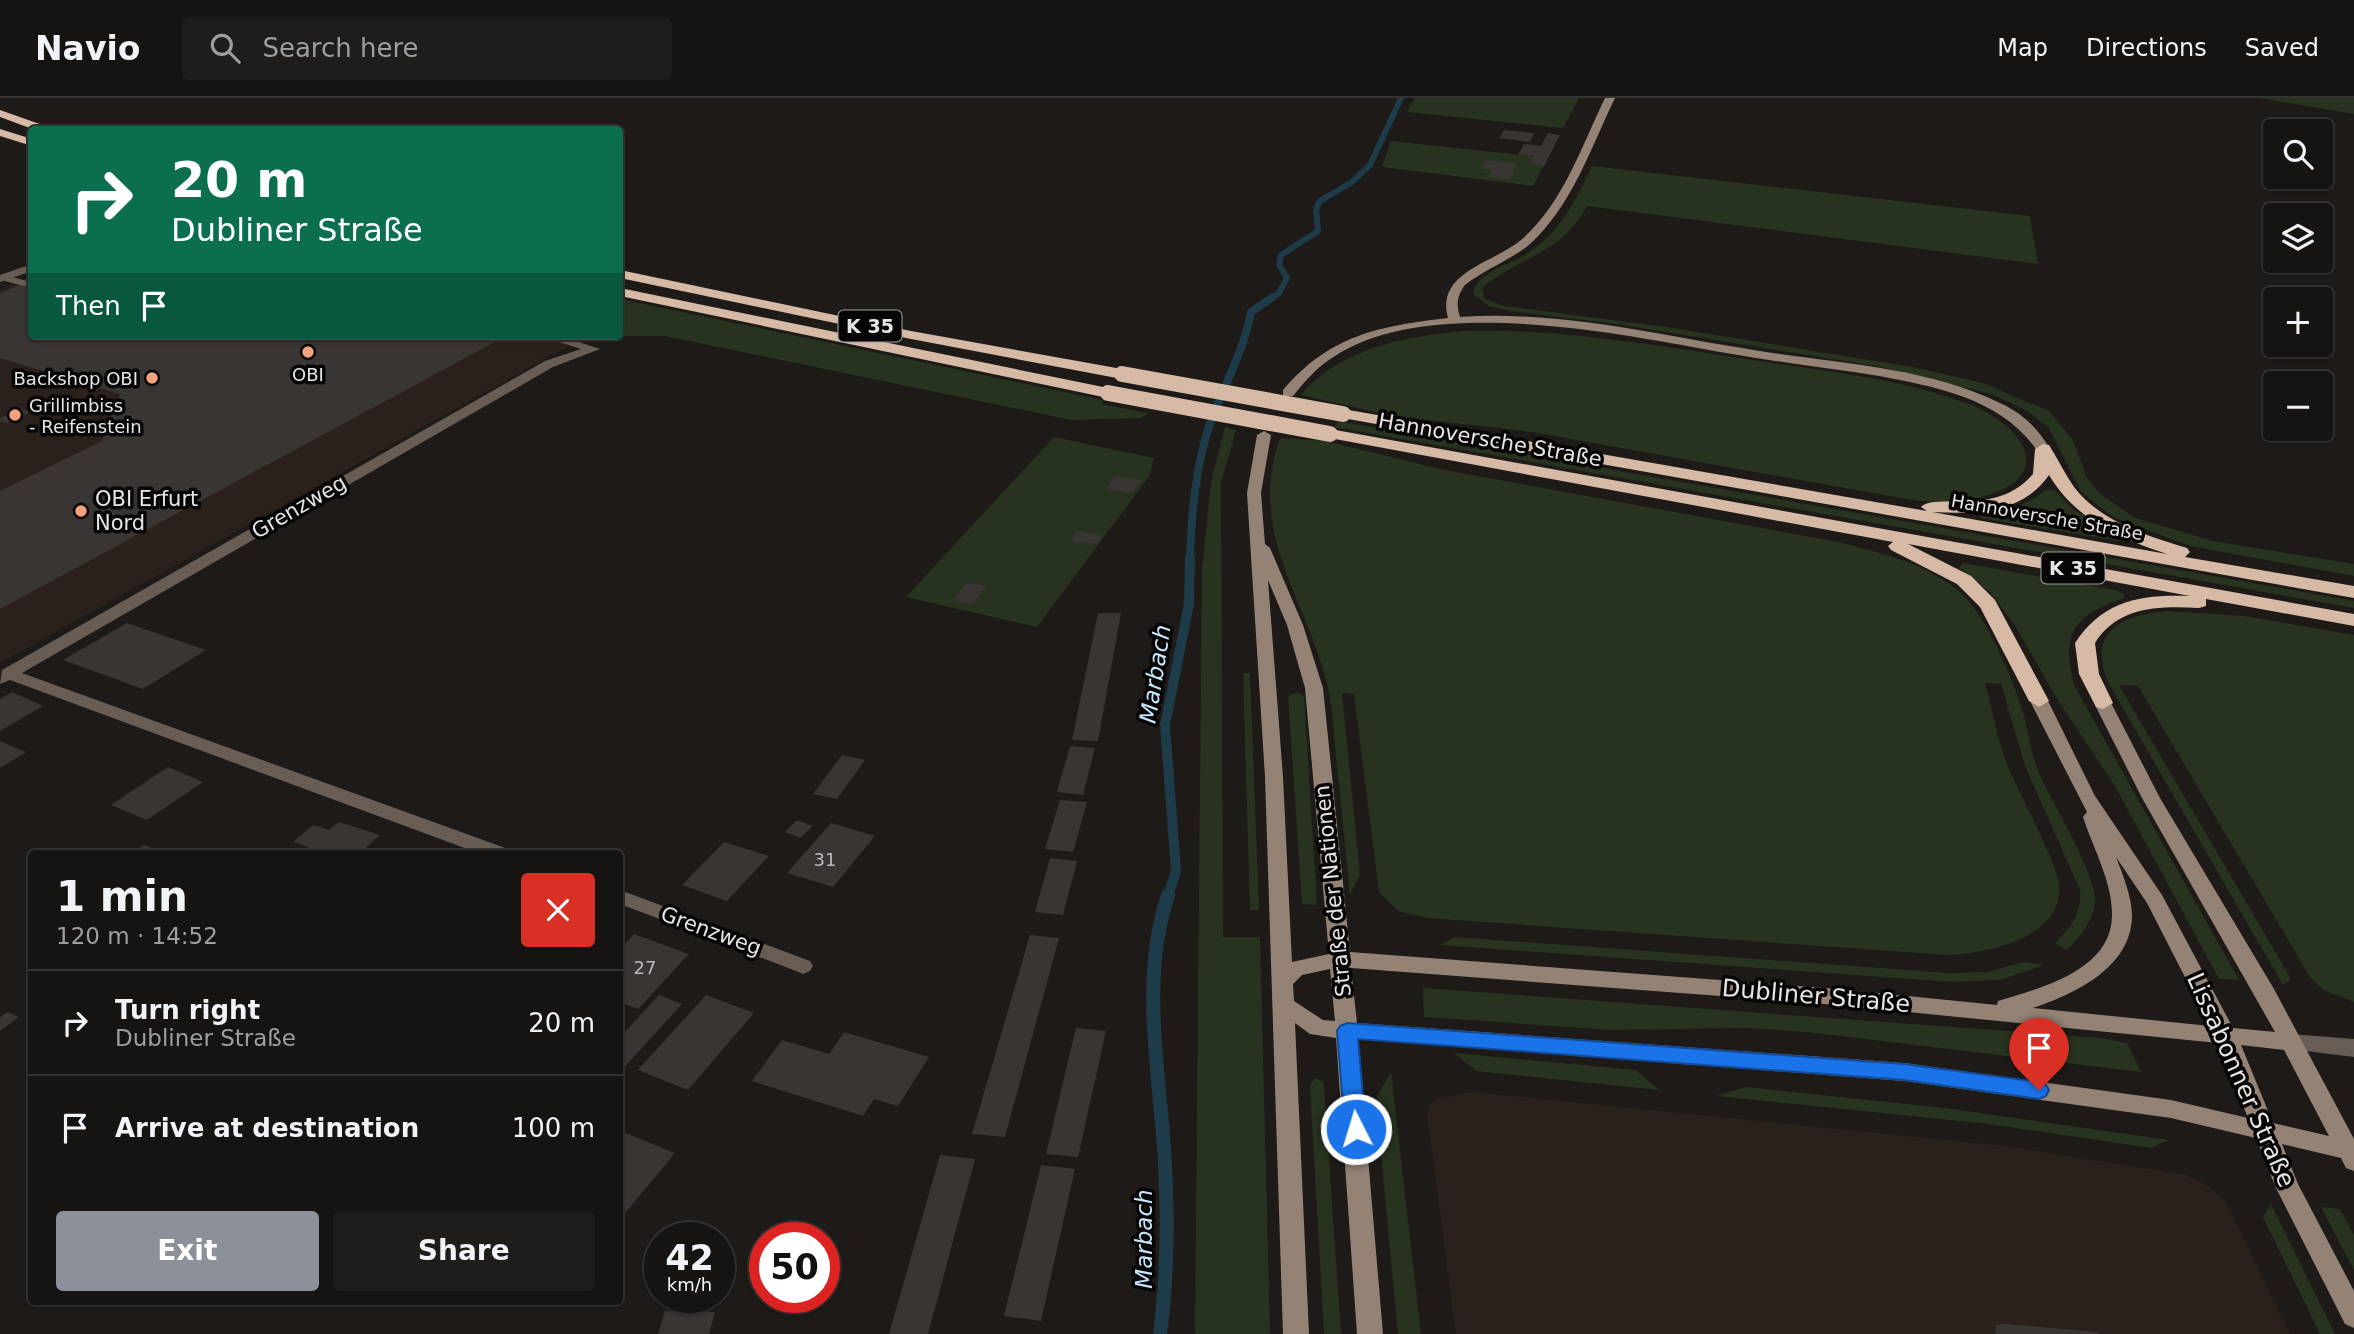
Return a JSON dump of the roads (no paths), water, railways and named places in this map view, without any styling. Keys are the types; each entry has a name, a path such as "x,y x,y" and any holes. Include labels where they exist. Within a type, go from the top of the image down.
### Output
{"highway":[{"path":"0,113 36,126"},
{"path":"0,132 28,142"},
{"name":"Hannoversche Straße","path":"623,275 1122,374 2354,592"},
{"name":"Hannoversche Straße","path":"623,293 1108,393 2354,620"},
{"path":"1850,504 1964,508 2005,502 2036,483 2044,466 2043,449"},
{"path":"2043,449 2078,502 2116,527 2173,549 2291,581"},
{"path":"1849,529 1930,560 1964,580 1988,604 2039,701"},
{"path":"2103,703 2089,674 2085,643 2098,622 2120,610 2177,601 2297,610"}],"main road":[{"path":"1455,321 1450,311 1450,296 1454,290 1476,271 1517,249 1543,226 1610,98"},
{"path":"1288,393 1316,360 1333,350 1389,330 1455,321 1567,325 1919,381 1972,395 2000,407 2031,430 2043,449"},
{"name":"Straße der Nationen","path":"1264,435 1254,493 1268,668 1296,1334"},
{"name":"Straße der Nationen","path":"1259,541 1295,625 1314,688 1347,1031 1370,1334"},
{"name":"Lissabonner Straße","path":"2039,701 2086,797 2154,900 2226,1035 2287,1186 2354,1316"},
{"path":"2103,703 2151,798 2352,1154"},
{"path":"1972,1010 2006,1007 2043,998 2081,976 2114,947 2121,931 2122,914 2086,797"},
{"name":"Dubliner Straße","path":"1283,981 1296,969 1339,959 1687,984 2291,1042"},
{"path":"1284,1005 1318,1028 1904,1072 2171,1108 2352,1154"}],"street":[{"path":"2,279 28,269"},
{"name":"Grenzweg","path":"4,677 548,365 594,349 561,340"},
{"name":"Grenzweg","path":"4,677 490,850"},
{"name":"Grenzweg","path":"623,898 803,965"},
{"name":"Dubliner Straße","path":"2291,1042 2354,1048"}],"lane":[{"path":"2,279 24,283"}],"waterway":[{"name":"Marbach","path":"1273,297 1279,293 1287,278 1279,265 1281,255 1318,231 1316,209 1320,201 1352,182 1370,165 1401,98"},
{"name":"Marbach","path":"1190,559 1196,484 1210,424 1242,345 1251,312 1273,297"},
{"name":"Marbach","path":"1168,896 1176,871 1165,725 1189,604 1190,557"},
{"name":"Marbach","path":"1160,1334 1166,1264 1166,1194 1153,989 1155,957 1168,895"}],"place":[{"name":"OBI","path":"308,352"},
{"name":"Backshop OBI","path":"152,378"},
{"name":"Grillimbiss - Reifenstein","path":"15,415"},
{"name":"OBI Erfurt Nord","path":"81,511"}]}
